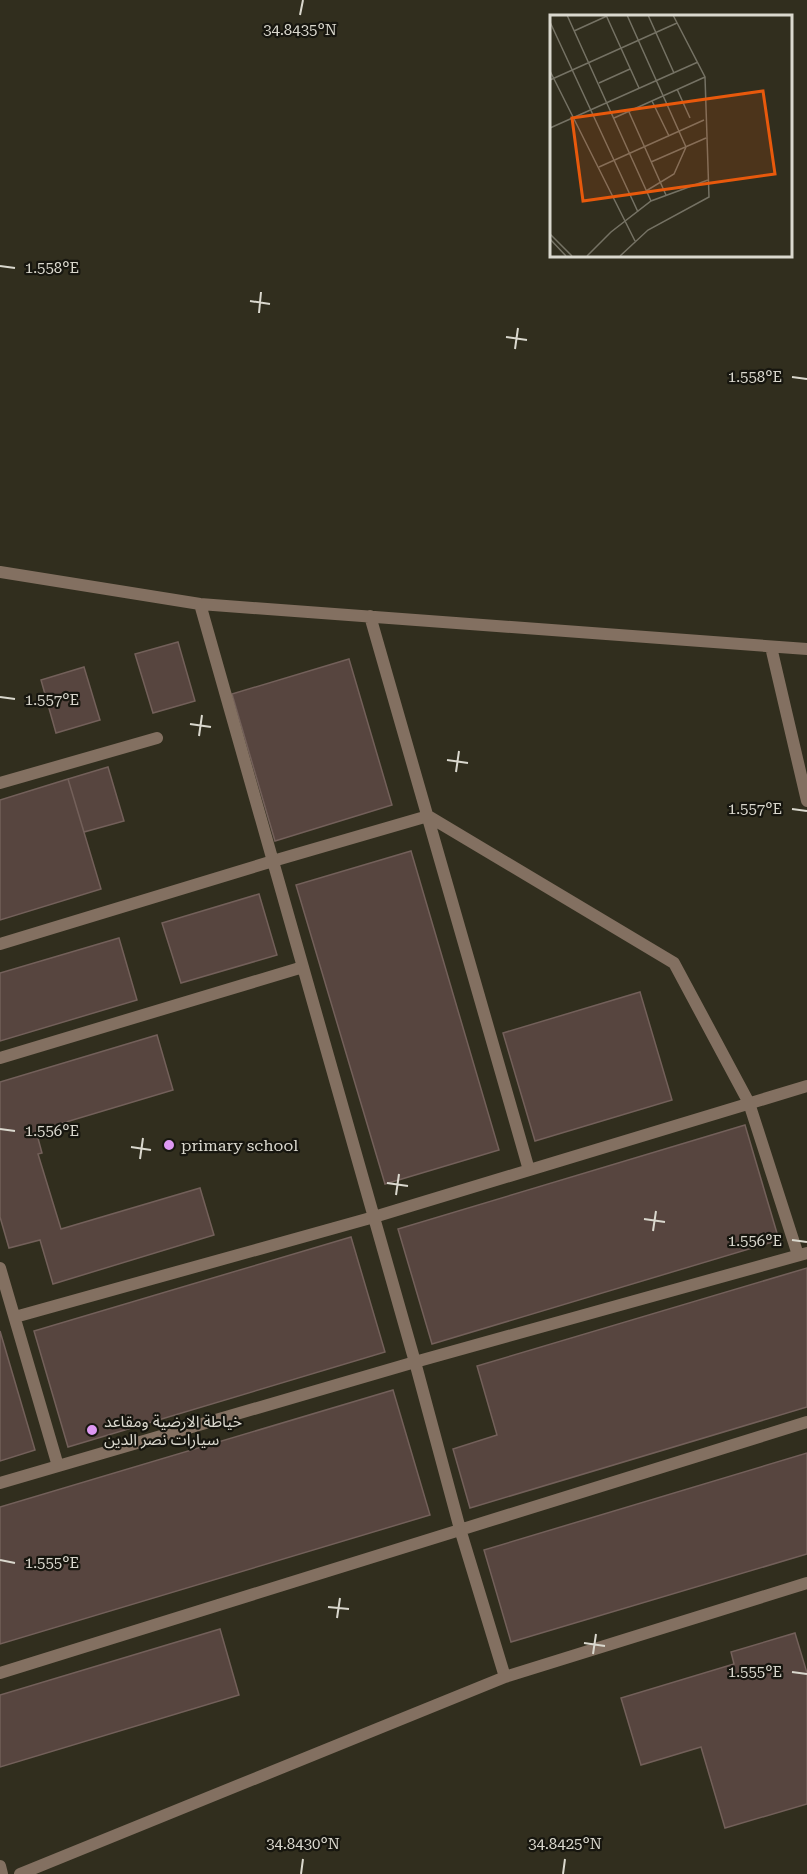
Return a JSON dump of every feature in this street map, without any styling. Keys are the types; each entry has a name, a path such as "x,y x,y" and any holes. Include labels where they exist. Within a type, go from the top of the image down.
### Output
{"street":[{"path":"0,572 200,604 807,649"},
{"path":"200,604 415,1362 460,1529 506,1677"},
{"path":"370,616 529,1170"},
{"path":"771,646 807,801"},
{"path":"0,783 157,738"},
{"path":"0,944 428,816 674,963 749,1103 803,1254 415,1362 0,1483"},
{"path":"0,1058 303,967"},
{"path":"15,1317 374,1217 807,1086"},
{"path":"0,1268 58,1466"},
{"path":"0,1672 807,1422"},
{"path":"20,1874 506,1677 807,1583"},
{"path":"0,1866 2,1874"}],"building":[{"path":"178,642 195,701 153,713 135,654"},
{"path":"349,659 392,805 275,841 232,694"},
{"path":"84,667 100,720 56,733 41,680"},
{"path":"108,767 124,821 84,832 68,779"},
{"path":"68,779 101,889 0,920 0,800"},
{"path":"411,851 499,1150 385,1184 296,885"},
{"path":"259,894 277,955 181,983 162,923"},
{"path":"119,938 137,1000 0,1041 0,973"},
{"path":"640,992 672,1100 535,1141 503,1033"},
{"path":"157,1035 173,1090 36,1131 42,1153 38,1154 61,1229 200,1188 214,1235 53,1284 40,1240 9,1248 0,1217 0,1082"},
{"path":"745,1125 779,1240 432,1344 398,1229"},
{"path":"351,1237 385,1352 68,1447 34,1331"},
{"path":"807,1268 807,1407 470,1508 453,1449 497,1435 477,1366"},
{"path":"0,1331 35,1450 0,1461"},
{"path":"393,1390 430,1515 0,1644 0,1507"},
{"path":"807,1453 807,1554 511,1642 484,1550"},
{"path":"220,1629 239,1695 0,1767 0,1695"},
{"path":"795,1633 807,1673 807,1804 725,1828 701,1747 641,1765 621,1698 734,1664 731,1652"}],"place":[{"name":"primary school","path":"169,1145"},
{"name":"خياطة الارضية ومقاعد سيارات نصر الدين","path":"92,1430"}]}
